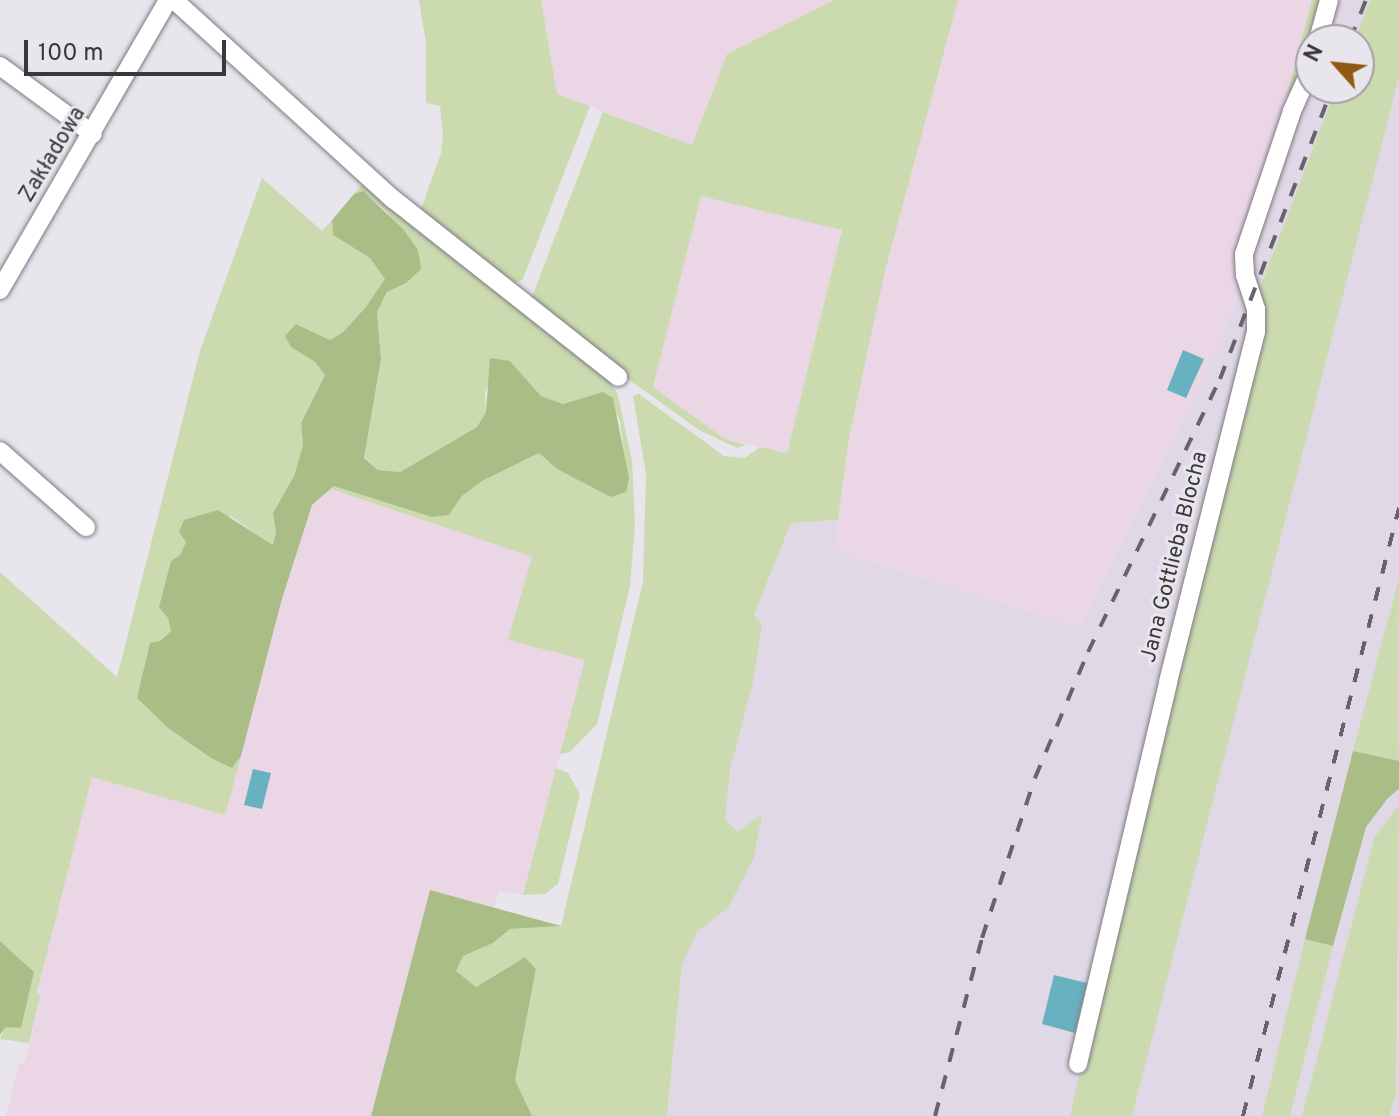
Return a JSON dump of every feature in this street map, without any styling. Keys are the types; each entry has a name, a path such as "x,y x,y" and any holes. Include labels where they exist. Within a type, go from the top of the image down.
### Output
{"street":[{"name":"Zakładowa","path":"0,290 171,0"},
{"path":"171,0 402,206 618,377"},
{"path":"1322,24 1329,0"},
{"path":"0,66 93,134"},
{"name":"Jana Gottlieba Blocha","path":"1078,1064 1168,682 1256,332 1256,309 1245,275 1244,254 1295,104"},
{"path":"0,451 86,527"}],"shaded area":[{"path":"541,0 834,0 727,54 692,145 557,94"},
{"path":"958,0 1346,0 1338,24 1295,24 1295,104 1307,104 1217,349 1080,627 834,551 849,438 885,271"},
{"path":"1346,0 1399,0 1399,1116 667,1116 696,820 754,615 791,523 838,520 834,551 1080,627 1217,349 1307,104 1375,104 1375,24 1338,24"},
{"path":"701,195 842,229 787,453 725,439 653,387"},
{"path":"331,489 532,557 586,660 523,895 499,891 494,907 430,891 371,1116 6,1116 19,1063 24,1064 28,1051 40,996 37,992 92,777 281,602 312,504"}],"green space":[{"path":"419,0 541,0 557,94 590,106 523,279 513,285 420,212 441,153 443,134 440,106 426,103 426,43"},
{"path":"834,0 958,0 885,271 849,438 838,520 791,523 754,615 762,624 753,682 730,770 725,820 738,832 762,814 754,857 728,908 697,932 682,964 667,1116 532,1116 515,1080 536,969 525,957 476,987 455,971 462,956 493,943 510,929 561,926 643,581 646,474 633,396 639,394 724,456 745,458 760,447 787,453 842,230 701,196 653,387 725,439 746,445 737,448 699,430 628,379 531,299 603,112 692,145 727,54"},
{"path":"1312,0 1325,0 1317,24 1306,24"},
{"path":"1370,0 1399,0 1399,77 1132,1116 1070,1116 1258,293 1330,104 1375,104 1375,24 1361,24"},
{"path":"1295,65 1295,86 1287,95"},
{"path":"262,178 322,231 332,220 333,235 370,258 386,279 366,307 342,333 330,340 296,324 291,347 315,362 325,375 301,423 303,445 294,476 273,513 276,532 273,546 231,516 186,542 180,555 168,618 171,631 160,641 137,698 168,728 211,758 232,767 241,756 225,815 92,777 37,992 40,996 29,1043 0,1039 34,972 0,941 0,572 117,677 200,351"},
{"path":"363,183 609,380 618,395 632,461 635,524 630,586 597,724 570,752 560,754 585,660 508,640 532,557 331,489 334,486 356,491 432,517 449,515 462,496 482,481 539,453 557,469 582,480 623,447 620,420 603,392 563,404 541,396 510,361 485,391 486,412 477,427 400,472 378,470 364,457 381,359 377,312 387,292 406,283 418,250 385,210 363,192 354,194"},
{"path":"363,191 404,230 418,250 421,269 406,283 387,292 377,312 381,359 364,458 378,470 400,472 477,427 486,412 490,358 510,361 541,396 563,404 603,392 613,398 629,478 626,492 611,497 557,469 539,453 482,481 462,496 449,515 432,517 334,486 312,505 281,602 241,756 232,768 211,758 168,728 137,698 150,643 160,641 171,631 168,618 159,607 171,561 180,555 186,542 179,532 184,520 218,510 273,545 276,532 273,513 294,476 303,445 301,423 325,375 315,362 291,347 285,336 296,324 330,340 342,333 366,307 385,279 370,258 333,235 332,220 354,194"},
{"path":"1399,578 1398,704 1399,761 1353,751"},
{"path":"1353,751 1399,761 1399,789 1388,798 1366,827 1333,946 1305,939"},
{"path":"556,768 568,773 580,794 558,884 545,894 523,895"},
{"path":"1399,805 1396,1095 1389,1116 1302,1116 1374,838"},
{"path":"430,890 561,926 510,929 493,943 463,956 456,971 476,987 525,957 536,969 515,1080 532,1116 371,1116"},
{"path":"1305,939 1333,946 1290,1116 1262,1116"},
{"path":"0,941 34,972 21,1028 6,1027 0,1035"}],"water":[{"path":"1183,350 1204,359 1186,398 1167,390"},
{"path":"253,769 271,773 262,809 244,805"},
{"path":"1054,975 1087,983 1075,1033 1042,1024"}],"railway":[{"path":"1356,24 1366,0"},
{"path":"935,1116 982,938 1035,778 1088,652 1220,379 1326,104"},
{"path":"1243,1116 1399,508"}]}
